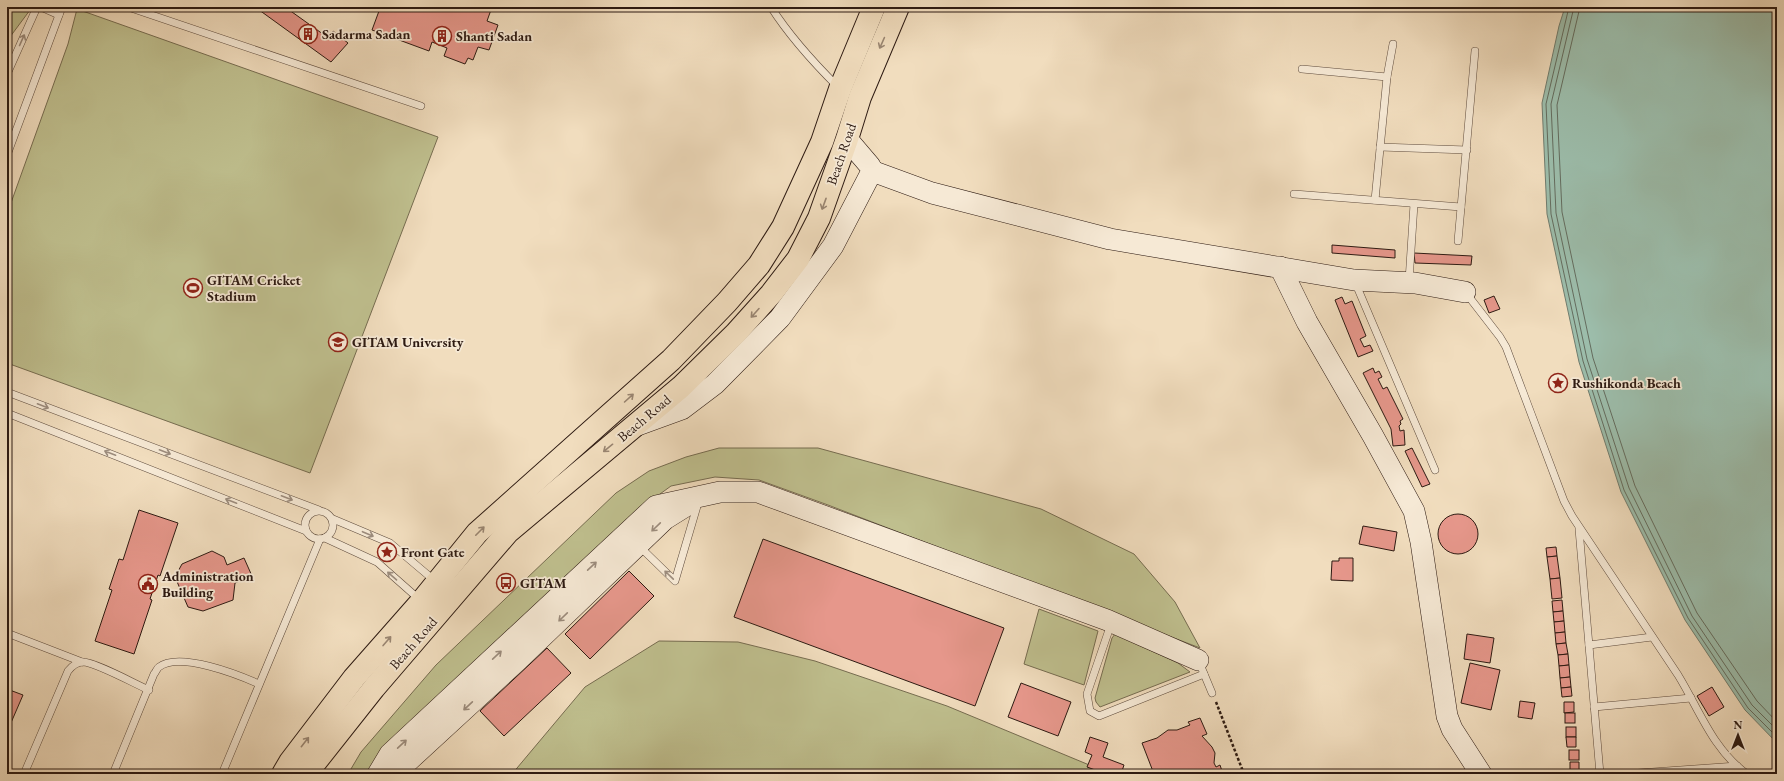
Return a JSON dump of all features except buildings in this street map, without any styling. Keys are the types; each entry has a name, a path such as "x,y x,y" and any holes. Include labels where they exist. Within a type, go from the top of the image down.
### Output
{"main road":[{"path":"283,774 290,762 354,678 422,602 477,533 552,464 671,360 727,302 759,266 783,227 822,142 850,93 874,7"},
{"name":"Beach Road","path":"306,774 374,688 508,532 681,387 736,334 771,294 798,259 819,218 847,139 850,93 898,7"}],"street":[{"path":"847,139 870,166 872,171 932,193 1110,239 1354,280 1408,283 1464,292"},
{"path":"635,426 682,409 715,384 780,318 833,246 872,171"},
{"path":"1280,267 1307,322 1373,436 1414,511 1421,542 1447,716 1452,729 1481,774"},
{"path":"378,774 390,754 656,506 720,492 758,492 1111,622 1201,667"},
{"path":"399,774 405,764 518,660 665,519 700,497"}],"lane":[{"path":"7,74 37,7"},
{"path":"41,7 59,15"},
{"path":"7,155 62,7"},
{"path":"128,7 421,106"},
{"path":"771,7 785,29 811,60 850,93"},
{"path":"1375,200 1387,77 1393,44"},
{"path":"1458,241 1475,51"},
{"path":"1302,69 1387,77"},
{"path":"1380,147 1467,150"},
{"path":"1294,194 1461,207"},
{"path":"1408,283 1414,204"},
{"path":"1354,280 1435,470"},
{"path":"1464,292 1500,337 1506,347 1564,501 1691,698 1717,744 1727,758 1747,774"},
{"path":"7,392 329,514 333,519 390,543 437,583"},
{"path":"7,413 306,531 314,538 323,538 377,562 422,602"},
{"path":"638,545 675,580 700,497"},
{"path":"306,531 306,520 313,512 319,510"},
{"path":"222,774 259,684 323,538 330,534 334,524 333,519"},
{"path":"1579,526 1600,774"},
{"path":"1111,622 1087,694 1090,711 1099,716 1201,667 1212,693"},
{"path":"7,633 82,662 93,664 148,690"},
{"path":"1589,646 1652,637"},
{"path":"24,774 68,671 73,665 82,662"},
{"path":"113,774 154,674 159,667 167,663 176,662 218,668 259,684"},
{"path":"1594,707 1691,698"},
{"path":"1624,774 1711,771 1737,766"}],"path":[{"path":"1212,693 1244,774"}],"shaded area":[{"path":"7,7 30,10 7,41"},
{"name":"GITAM Cricket Stadium","path":"77,9 438,137 310,473 7,363 7,214 68,44"},
{"path":"719,448 818,448 1041,509 1134,554 1175,602 1200,648 828,505 759,480 715,477 671,486 631,515 369,774 348,774 361,752 436,665 616,493 649,471 686,457"},
{"path":"1039,609 1098,631 1084,685 1024,664"},
{"path":"1115,634 1178,663 1190,672 1100,707 1095,698 1112,638"},
{"path":"659,641 738,642 815,661 947,706 1111,774 512,774 585,687"}],"water":[{"path":"1565,7 1777,7 1777,743 1745,710 1685,620 1621,492 1579,362 1547,214 1542,103 1559,26"}],"place":[{"name":"Sadarma Sadan","path":"308,34"},
{"name":"Shanti Sadan","path":"442,36"},
{"name":"GITAM Cricket Stadium","path":"193,288"},
{"name":"GITAM University","path":"338,342"},
{"name":"Rushikonda Beach","path":"1558,383"},
{"name":"Front Gate","path":"387,552"},
{"name":"GITAM","path":"506,583"},
{"name":"Administration Building","path":"148,584"}]}
